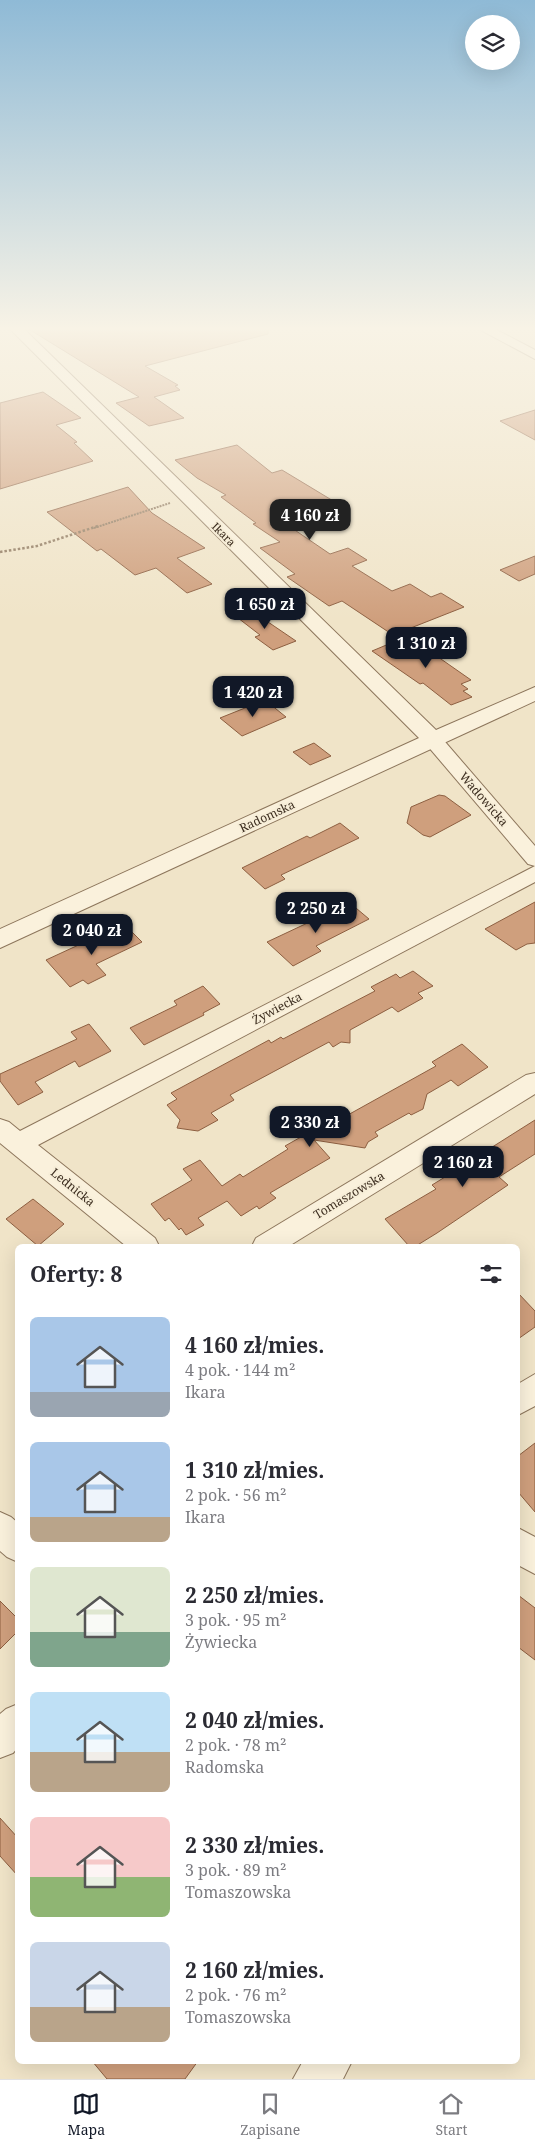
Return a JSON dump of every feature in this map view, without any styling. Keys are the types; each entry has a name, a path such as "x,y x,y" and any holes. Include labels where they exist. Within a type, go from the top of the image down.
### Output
{"street":[{"name":"Ikara","path":"113,425 432,740"},
{"name":"Radomska","path":"0,940 535,693"},
{"name":"Wadowicka","path":"432,740 535,859"},
{"name":"Żywiecka","path":"9,1136 535,873"},
{"name":"Tomaszowska","path":"269,1244 535,1082"},
{"name":"Lednicka","path":"9,1136 143,1244"},
{"path":"520,1399 535,1388"},
{"path":"0,1528 15,1543"},
{"path":"520,1546 535,1558"},
{"path":"0,1740 15,1724"},
{"path":"314,2079 329,2064"}],"path":[{"path":"0,552 37,546 187,498"}],"building":[{"path":"0,425 56,425 77,442 74,443 93,461 0,489"},
{"path":"507,425 535,425 535,440"},
{"path":"237,445 272,473 282,470 335,502 280,520 330,554 348,548 367,560 352,566 392,591 410,584 431,597 441,593 464,607 393,635 342,601 329,606 287,577 295,574 260,548 280,542 253,524 256,523 221,497 226,495 197,478 175,460"},
{"path":"128,487 152,513 205,548 177,558 212,584 187,593 156,568 135,575 101,549 97,551 47,512"},
{"path":"535,556 535,574 519,581 500,570"},
{"path":"246,607 296,641 273,650 255,637 260,635 238,618"},
{"path":"408,636 471,680 461,684 468,689 463,691 472,697 451,705 423,683 420,684 372,651"},
{"path":"265,700 286,717 242,736 220,718"},
{"path":"314,743 331,756 310,765 293,752"},
{"path":"439,795 445,796 471,815 430,837 423,835 407,823 411,807"},
{"path":"340,823 359,838 281,875 285,879 265,889 242,868 307,836 310,838"},
{"path":"535,902 535,943 527,944 516,950 485,929"},
{"path":"350,903 369,919 316,946 321,951 293,966 267,942"},
{"path":"124,924 142,942 96,964 106,975 88,984 83,980 70,987 46,960"},
{"path":"413,971 433,986 418,993 423,998 398,1012 392,1007 350,1030 350,1043 341,1042 333,1047 329,1042 230,1095 234,1100 211,1113 218,1120 198,1131 177,1128 180,1120 167,1105 177,1099 171,1093 269,1040 271,1043 281,1037 283,1039 375,991 371,987 396,974 400,978"},
{"path":"203,986 220,1004 203,1013 204,1015 144,1045 130,1028 177,1005 174,1001"},
{"path":"89,1024 111,1051 79,1067 75,1061 35,1082 43,1092 18,1105 0,1081 0,1074 77,1039 71,1032"},
{"path":"462,1044 488,1067 458,1086 451,1080 427,1094 423,1109 411,1115 409,1113 375,1132 378,1136 368,1142 365,1148 314,1140 330,1158 270,1193 276,1198 259,1209 257,1206 241,1216 227,1201 198,1218 204,1225 186,1235 169,1218 165,1221 151,1204 192,1180 183,1169 200,1160 222,1186 240,1174 243,1177 288,1149 285,1146 308,1133 310,1136 436,1066 432,1062"},
{"path":"535,1120 535,1154 499,1177 508,1185 419,1244 407,1244 385,1219 436,1189 432,1185 445,1177 442,1174 463,1160 467,1163"},
{"path":"33,1199 64,1224 40,1244 36,1244 6,1219"},
{"path":"520,1295 535,1311 535,1327 520,1338"},
{"path":"535,1443 535,1512 520,1494 520,1454"},
{"path":"520,1597 535,1608 535,1660 520,1649"},
{"path":"0,1601 15,1616 15,1634 0,1649"},
{"path":"0,1818 15,1835 15,1873 0,1856"},
{"path":"94,2064 196,2064 185,2079 107,2079"}]}
